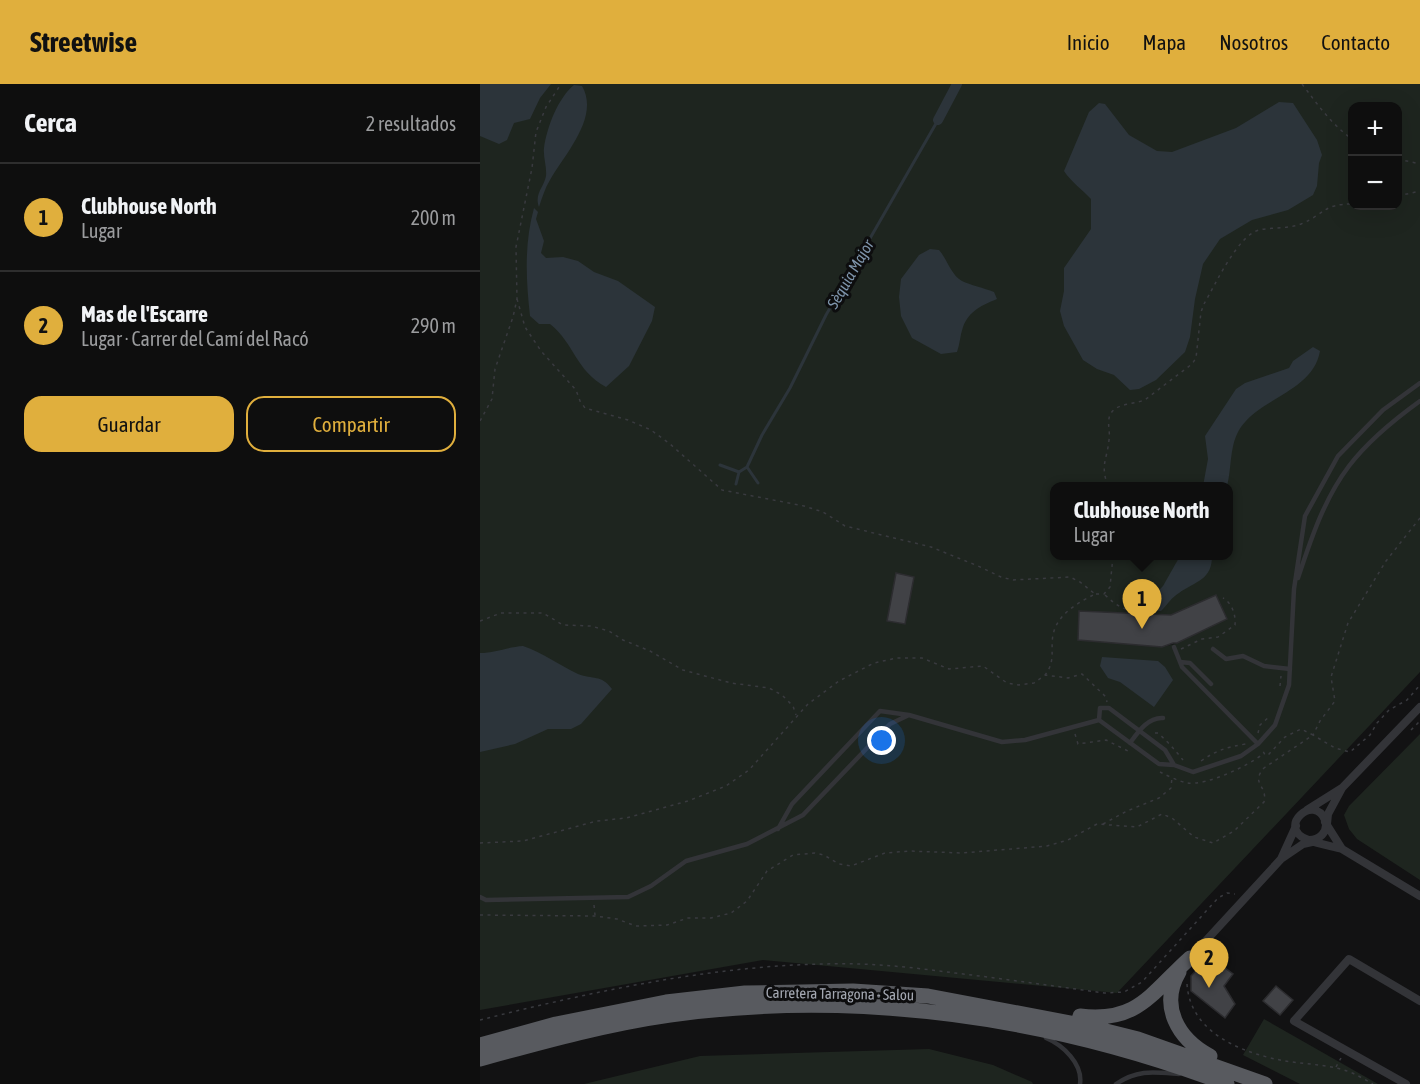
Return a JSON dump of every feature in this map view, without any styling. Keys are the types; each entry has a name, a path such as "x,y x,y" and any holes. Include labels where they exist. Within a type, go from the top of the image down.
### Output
{"highway":[{"path":"989,1007 1016,1005 1097,1018 1117,1016 1135,1008 1147,999 1190,958"},
{"path":"1190,958 1175,979 1172,989 1172,1006 1181,1034 1193,1047 1250,1077"},
{"name":"Carretera Tarragona - Salou","path":"480,1045 556,1024 666,1002 745,993 853,991 928,996 1086,1026 1138,1039 1265,1084"},
{"name":"Carretera Tarragona - Salou","path":"480,1059 560,1037 669,1015 746,1007 851,1005 926,1011 1013,1024 1091,1040 1171,1063 1220,1081"}],"street":[{"path":"1281,859 1298,817 1342,788 1420,707"},
{"path":"1190,958 1281,859 1324,832 1328,814 1342,788"},
{"path":"1305,811 1320,813 1342,849"},
{"path":"1296,826 1299,835 1342,849 1420,896"},
{"path":"1406,1084 1294,1021 1349,959 1420,1001"}],"lane":[{"path":"1099,720 1159,764 1174,765 1193,772 1241,756 1275,725 1289,685 1294,589 1305,516 1338,456 1383,410 1420,384"},
{"path":"1294,589 1318,519 1349,465 1392,421 1420,400"},
{"path":"1174,647 1182,667 1255,742"},
{"path":"1213,649 1226,659 1243,656 1264,666 1290,669"},
{"path":"1180,662 1190,663 1210,684"},
{"path":"1099,720 1100,708 1109,708 1165,750 1174,765"},
{"path":"880,711 909,715 1002,742 1025,740 1099,720"},
{"path":"880,711 890,724"},
{"path":"778,829 792,804 880,711"},
{"path":"480,897 486,900 628,897 651,886 686,861 747,844 803,815 890,724 909,715"},
{"path":"1130,743 1145,724 1157,717 1163,718"},
{"path":"1013,1024 1052,1040 1067,1052 1081,1077 1080,1084"},
{"path":"1116,1084 1129,1075 1151,1071 1220,1081"}],"path":[{"path":"480,421 492,399 495,369 517,299 516,247 532,168 536,132 546,107 561,84"},
{"path":"1302,84 1337,128 1348,136"},
{"path":"1402,160 1420,164"},
{"path":"1402,195 1420,191"},
{"path":"1107,482 1103,466 1110,439 1108,421 1112,412 1117,407 1139,403 1146,399 1192,364 1196,358 1204,304 1238,246 1258,230 1298,225 1334,205 1348,204"},
{"path":"517,299 525,327 541,351 576,390 585,408 628,420 651,430 677,449 722,490 823,512 845,526 931,547 1001,577 1013,580 1070,577 1095,594"},
{"path":"480,915 596,916 617,919 636,926 666,925 688,918 711,918 731,914 747,901 767,871 793,855 815,853 824,855 839,864 851,866 885,853 909,851 962,853 1047,846 1068,840 1097,824 1137,827 1162,814 1166,814 1194,837 1213,843 1234,831 1264,802 1264,792 1257,780 1257,775 1313,735 1335,701 1331,678 1348,623 1386,561 1420,518"},
{"path":"1104,594 1110,587 1113,560"},
{"path":"480,843 530,840 597,821 626,818 688,801 726,786 750,770 808,704 839,681 874,663 897,658 922,658 949,669 983,666 1007,683 1019,685 1034,683 1051,668 1054,631 1074,605 1095,594 1104,594 1118,608 1140,611"},
{"path":"1174,647 1182,649 1202,639 1218,637 1235,625 1236,617 1228,601 1223,598"},
{"path":"480,621 501,613 543,613 563,625 591,626 650,651 683,670 731,683 768,688 782,695 793,706 796,716"},
{"path":"1279,693 1282,668"},
{"path":"1045,675 1068,678 1082,674 1106,697 1109,708"},
{"path":"1255,742 1265,755 1285,737 1301,729 1335,748 1350,752 1359,747 1389,710 1407,699 1420,685"},
{"path":"1255,742 1260,725 1272,712"},
{"path":"1145,735 1158,733 1187,763"},
{"path":"1199,762 1225,748 1255,742"},
{"path":"1102,824 1160,798 1171,788 1172,777"},
{"path":"480,1020 609,990 779,965 861,964 911,968 1104,993 1124,992 1142,982 1218,898 1227,893 1234,894 1242,900"},
{"path":"594,898 596,916"},
{"path":"1188,975 1189,1000 1204,1025 1218,1037 1255,1053 1280,1060 1312,1063 1346,1070 1373,1084"},
{"path":"1336,1068 1346,1050"}],"shaded area":[{"path":"480,84 1420,84 1420,672 1117,993 763,960 480,1010","holes":["1216,595 1227,618 1175,644 1162,647 1078,639 1079,612 1171,615"]},
{"path":"480,84 551,84 540,98 530,119 514,123 507,140 499,144 480,136"},
{"path":"574,85 582,86 586,98 587,110 584,123 548,183 539,207 538,194 546,176 545,140 558,105"},
{"path":"1279,102 1293,103 1317,140 1322,155 1317,186 1313,195 1288,210 1252,220 1220,239 1203,264 1190,337 1185,352 1156,380 1139,389 1130,390 1114,375 1097,369 1083,360 1064,326 1060,311 1064,291 1064,268 1091,229 1091,199 1064,171 1089,112 1099,103 1105,104 1129,135 1157,151 1172,152 1236,128"},
{"path":"534,208 538,212 536,219 544,241 541,253 546,258 563,257 578,261 594,272 618,281 655,307 652,321 629,366 606,387 588,373 565,340 550,324 539,324 530,316 527,262"},
{"path":"930,249 939,250 958,278 994,292 997,299 972,313 963,327 957,352 941,354 912,338 901,316 899,297 901,279 919,255"},
{"path":"1313,347 1320,351 1308,376 1261,408 1241,427 1234,441 1228,482 1204,482 1208,459 1205,436 1236,389 1245,383 1289,368 1293,361"},
{"path":"1178,560 1212,560 1209,570 1202,579 1174,597 1161,611 1148,610 1147,603 1163,586"},
{"path":"523,646 578,674 600,679 612,689 581,724 571,729 548,729 515,744 480,752 480,653"},
{"path":"1102,657 1158,661 1173,680 1154,707 1120,682 1108,678 1100,666"},
{"path":"1420,734 1420,880 1357,839 1349,829 1344,815 1349,806"},
{"path":"1264,1019 1378,1084 1300,1084 1243,1055"},
{"path":"929,1049 993,1065 1033,1084 584,1084 700,1056"}],"building":[{"path":"896,573 914,577 905,624 887,621"},
{"path":"1216,595 1227,619 1177,643 1162,647 1078,640 1079,611 1171,615"},
{"path":"1207,958 1213,959 1233,974 1224,986 1235,1004 1225,1018 1191,991 1191,976"},
{"path":"1276,986 1293,1000 1280,1015 1263,1001"}],"waterway":[{"name":"Sèquia Major","path":"938,120 957,84"},
{"name":"Sèquia Major","path":"720,465 739,472 747,467 826,315 938,120"},
{"name":"Sèquia Major","path":"747,467 758,483"},
{"name":"Sèquia Major","path":"736,484 739,472"}],"place":[{"name":"Clubhouse North","path":"1142,629"},
{"name":"Mas de l'Escarre","path":"1209,988"}]}
